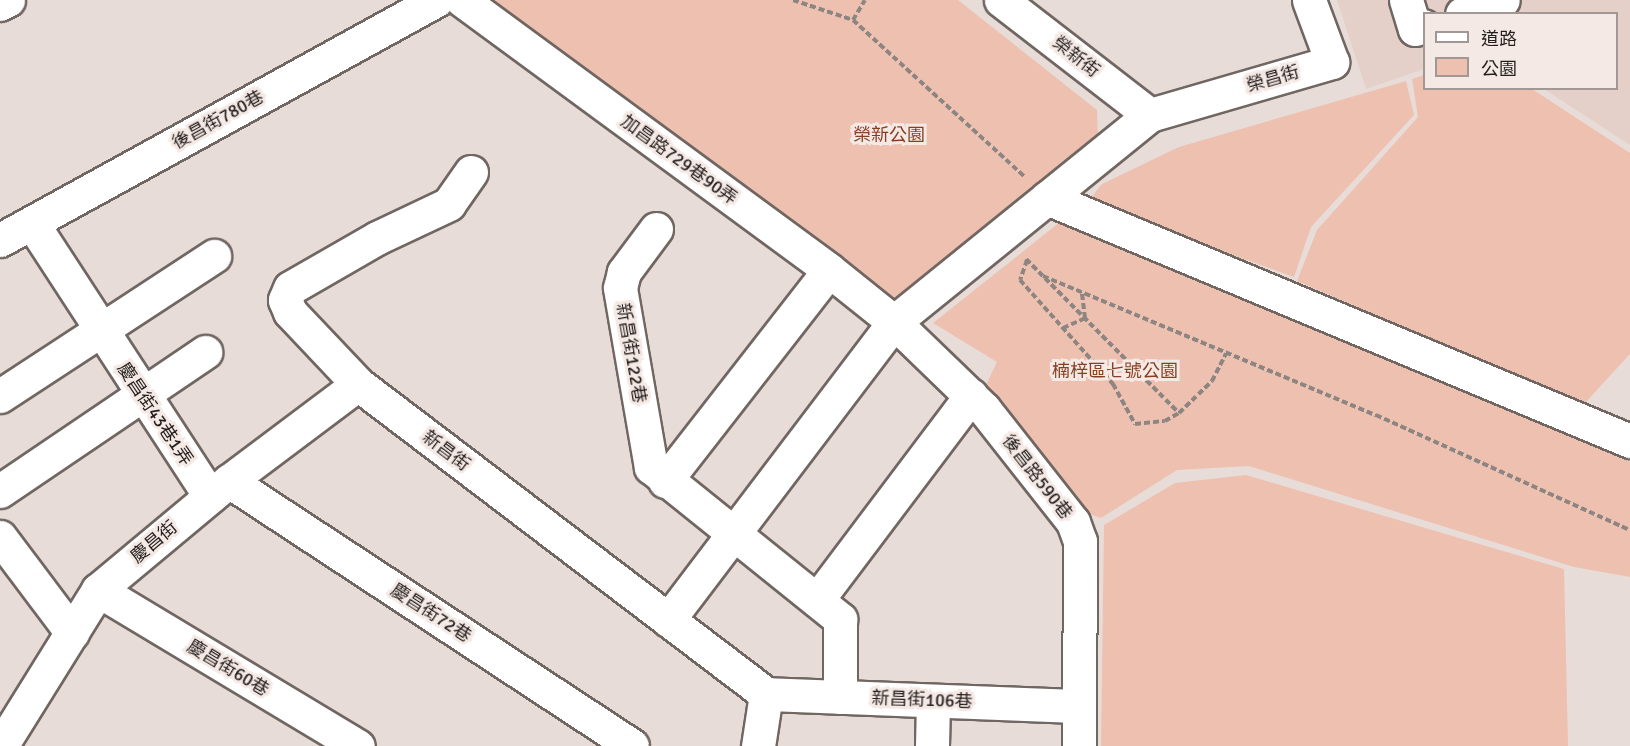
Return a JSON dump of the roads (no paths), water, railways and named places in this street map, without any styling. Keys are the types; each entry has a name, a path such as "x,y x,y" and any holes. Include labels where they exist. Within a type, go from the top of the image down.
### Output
{"street":[{"path":"0,4 8,0"},
{"name":"後昌街780巷","path":"0,240 436,0"},
{"name":"加昌路729巷90弄","path":"462,0 829,270 894,322"},
{"name":"榮新街","path":"1001,0 1150,115"},
{"name":"榮昌街","path":"1150,115 1332,62 1309,0"},
{"path":"1468,12 1503,0"},
{"path":"668,620 894,322 1150,115"},
{"name":"新昌街","path":"471,172 449,204 377,238 290,288 285,300 290,312 358,384 766,694"},
{"path":"1047,198 1630,441"},
{"name":"慶昌街43巷1弄","path":"32,223 141,393 219,488"},
{"name":"新昌街122巷","path":"656,229 624,272 620,288 649,459 665,480 840,619 840,697"},
{"path":"0,396 214,256"},
{"path":"665,480 829,270"},
{"name":"後昌路590巷","path":"894,322 971,396 1073,522 1080,541 1078,746"},
{"path":"0,491 141,393 205,352"},
{"name":"慶昌街","path":"13,742 98,590 219,488 358,384"},
{"path":"817,600 971,396"},
{"name":"慶昌街72巷","path":"219,488 632,746"},
{"path":"0,537 72,633"},
{"name":"慶昌街60巷","path":"98,590 358,746"},
{"path":"758,746 766,694"},
{"name":"新昌街106巷","path":"766,694 1079,706"},
{"path":"932,746 933,701"}],"park label":[{"name":"榮新公園","path":"889,135"},
{"name":"楠梓區七號公園","path":"1115,371"}]}
